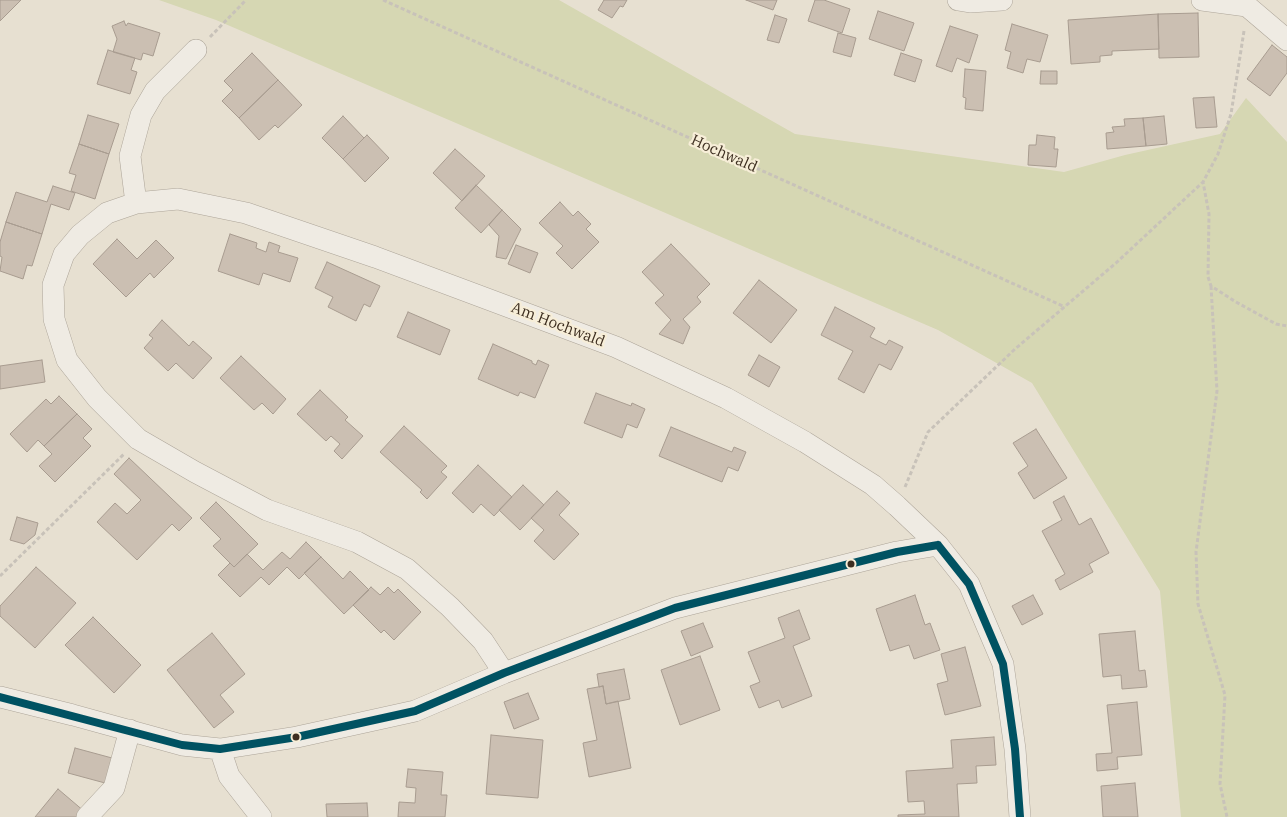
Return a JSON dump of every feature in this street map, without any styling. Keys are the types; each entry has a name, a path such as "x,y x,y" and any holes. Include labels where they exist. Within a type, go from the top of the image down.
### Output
{"street":[{"path":"958,0 970,2 1002,0"},
{"path":"1202,0 1247,6 1287,40"},
{"path":"136,203 130,156 141,115 155,91 196,50"},
{"name":"Am Hochwald","path":"504,673 483,641 450,607 407,569 356,542 267,510 195,472 138,439 97,398 68,360 54,318 53,285 64,254 80,235 107,213 136,203 178,199 246,213 375,257 616,347 726,398 804,442 872,485 897,506 938,545 968,584 1004,664 1020,817"},
{"path":"0,697 182,745 220,748 297,738 415,710 504,673 675,608 897,552 938,545"},
{"path":"88,817 114,788 130,730"},
{"path":"220,748 228,776 260,817"}],"path":[{"path":"196,50 246,0"},
{"name":"Hochwald","path":"383,0 1065,307"},
{"path":"897,506 928,432 1015,349 1116,263 1203,182 1218,154 1231,114 1247,6"},
{"path":"1203,182 1209,214 1208,277 1211,286 1218,391 1196,552 1198,604 1224,696 1220,784 1227,817"},
{"path":"1211,286 1268,320 1287,326"},
{"path":"0,576 138,439"}],"green space":[{"path":"159,0 559,0 795,134 1064,172 1125,155 1220,134 1246,98 1287,142 1287,817 1181,817 1160,591 1032,383 938,330 216,20"}],"building":[{"path":"0,0 21,0 0,21"},
{"path":"604,0 627,0 623,7 620,6 612,18 598,10"},
{"path":"746,0 777,0 773,10"},
{"path":"815,0 824,0 850,9 842,33 808,21"},
{"path":"878,11 914,23 904,51 869,39"},
{"path":"1198,13 1199,57 1159,58 1158,14"},
{"path":"1158,14 1159,49 1112,51 1112,55 1100,56 1100,62 1071,64 1068,20"},
{"path":"775,15 787,19 779,43 767,40"},
{"path":"124,21 126,26 128,23 160,33 153,56 143,53 141,60 113,52 117,39 112,26"},
{"path":"1012,24 1048,35 1040,62 1027,59 1023,73 1007,68 1011,52 1005,50"},
{"path":"950,26 978,35 969,63 957,58 952,72 936,66"},
{"path":"838,33 856,38 851,57 833,52"},
{"path":"1272,45 1287,57 1287,73 1270,96 1247,79"},
{"path":"108,50 135,58 131,70 137,72 130,94 97,84"},
{"path":"252,53 278,80 239,118 222,101 233,90 224,81"},
{"path":"901,53 922,60 915,82 894,75"},
{"path":"965,69 986,71 983,111 965,109 966,98 963,97"},
{"path":"1041,71 1057,71 1057,84 1040,84"},
{"path":"278,80 302,105 278,128 275,125 259,140 239,118"},
{"path":"1214,97 1217,127 1196,128 1193,98"},
{"path":"88,115 119,124 109,154 79,144"},
{"path":"343,116 364,138 343,159 322,138"},
{"path":"1164,116 1167,144 1146,146 1143,118"},
{"path":"1143,118 1146,146 1107,149 1106,133 1114,132 1112,127 1125,126 1124,119"},
{"path":"367,135 389,158 365,182 343,159"},
{"path":"1037,135 1055,137 1054,149 1058,149 1056,167 1028,165 1029,145 1036,145"},
{"path":"79,144 109,154 95,199 71,191 76,175 69,173"},
{"path":"455,149 485,176 462,201 433,173"},
{"path":"476,185 502,210 481,233 455,208"},
{"path":"53,186 75,193 69,210 51,204 42,234 6,222 16,192 47,202"},
{"path":"560,202 573,216 578,211 591,224 586,229 599,242 572,269 556,253 563,246 539,223"},
{"path":"502,210 521,229 506,259 496,257 499,236 489,225"},
{"path":"6,222 42,234 32,266 27,265 23,279 0,271 2,257 0,256 0,242"},
{"path":"230,234 257,243 256,248 266,252 269,242 280,246 278,252 298,258 290,282 263,273 259,285 218,271"},
{"path":"117,239 137,259 156,240 174,258 154,278 150,273 126,297 93,264"},
{"path":"671,244 710,284 697,297 701,302 683,319 690,327 683,344 659,334 671,320 655,303 664,295 642,272"},
{"path":"516,245 538,253 530,273 508,264"},
{"path":"327,262 380,286 370,307 364,304 356,321 328,307 333,297 315,288"},
{"path":"759,280 797,310 771,343 733,313"},
{"path":"835,307 875,328 870,337 886,345 889,340 903,347 891,370 879,364 864,393 838,379 853,351 821,335"},
{"path":"408,312 450,330 440,355 397,337"},
{"path":"162,320 189,346 193,341 212,358 193,379 176,363 168,371 144,348 153,338 149,335"},
{"path":"493,344 532,361 536,365 538,360 549,365 535,398 520,392 518,396 478,379"},
{"path":"759,355 780,367 769,387 748,375"},
{"path":"241,356 286,399 273,414 262,403 254,410 220,378"},
{"path":"42,360 45,382 0,389 0,366"},
{"path":"320,390 348,417 345,420 363,436 342,459 334,451 340,444 331,436 326,441 297,414"},
{"path":"596,393 631,406 632,403 645,409 637,428 627,424 622,438 584,423"},
{"path":"59,396 77,414 44,446 38,440 27,452 10,434 46,399 51,404"},
{"path":"77,414 92,429 83,438 91,446 55,482 39,466 52,454 44,446"},
{"path":"404,426 447,466 441,472 447,477 427,499 420,492 422,490 380,452"},
{"path":"671,427 732,452 734,447 746,452 738,471 728,467 722,482 659,456"},
{"path":"1036,429 1067,478 1034,499 1018,473 1028,466 1013,443"},
{"path":"129,458 192,518 179,531 172,524 137,560 97,522 115,503 127,514 141,500 114,474"},
{"path":"478,465 512,497 494,516 481,504 473,513 452,493"},
{"path":"523,485 544,505 520,530 499,510"},
{"path":"557,491 570,503 559,515 579,534 554,560 534,541 544,530 531,518"},
{"path":"1064,496 1079,525 1091,518 1109,553 1089,564 1093,572 1060,590 1055,580 1065,574 1042,531 1062,520 1053,502"},
{"path":"216,502 258,544 234,567 213,546 221,539 200,518"},
{"path":"17,517 38,523 35,535 24,544 10,540"},
{"path":"306,542 321,557 299,579 287,567 269,585 261,577 240,597 218,575 230,563 234,567 247,554 263,570 282,552 290,559"},
{"path":"321,557 343,579 350,571 369,590 344,614 304,573"},
{"path":"36,567 76,603 35,648 0,616 0,606"},
{"path":"371,587 380,595 388,587 394,593 398,589 421,612 394,640 384,630 381,633 353,605"},
{"path":"915,595 925,625 930,623 940,650 914,659 909,645 890,651 876,609"},
{"path":"1033,595 1043,614 1022,625 1012,606"},
{"path":"799,610 810,639 793,646 812,696 782,708 779,700 759,708 750,686 760,682 748,652 785,638 778,618"},
{"path":"93,617 141,665 114,693 65,645"},
{"path":"703,623 713,647 691,656 681,631"},
{"path":"1135,631 1139,671 1145,670 1147,687 1122,689 1121,675 1103,677 1099,634"},
{"path":"212,633 245,674 220,695 234,712 214,728 167,670"},
{"path":"965,647 981,706 945,715 937,684 948,681 941,654"},
{"path":"700,656 720,710 680,725 661,670"},
{"path":"624,669 630,699 606,704 603,686 599,687 597,674"},
{"path":"603,686 606,704 618,701 631,768 589,777 583,743 597,740 587,689"},
{"path":"528,693 539,719 514,729 504,702"},
{"path":"1137,702 1142,755 1117,757 1118,769 1097,771 1096,754 1112,753 1107,705"},
{"path":"491,735 543,740 538,798 486,794"},
{"path":"994,737 996,765 976,766 977,783 957,784 959,817 898,817 898,815 925,814 924,801 908,802 906,771 953,768 951,740"},
{"path":"75,748 112,758 105,783 68,773"},
{"path":"408,769 443,772 441,795 447,795 445,817 398,817 399,802 415,803 416,788 406,787"},
{"path":"1135,783 1138,817 1103,817 1101,786"},
{"path":"58,789 85,812 81,817 35,817"},
{"path":"367,803 368,817 327,817 326,804"}],"transit line":[{"path":"938,545 969,584 1003,664 1015,749 1020,817"},
{"path":"0,697 182,745 220,749 297,737 415,711 504,673 675,608 897,552 938,545"}]}
